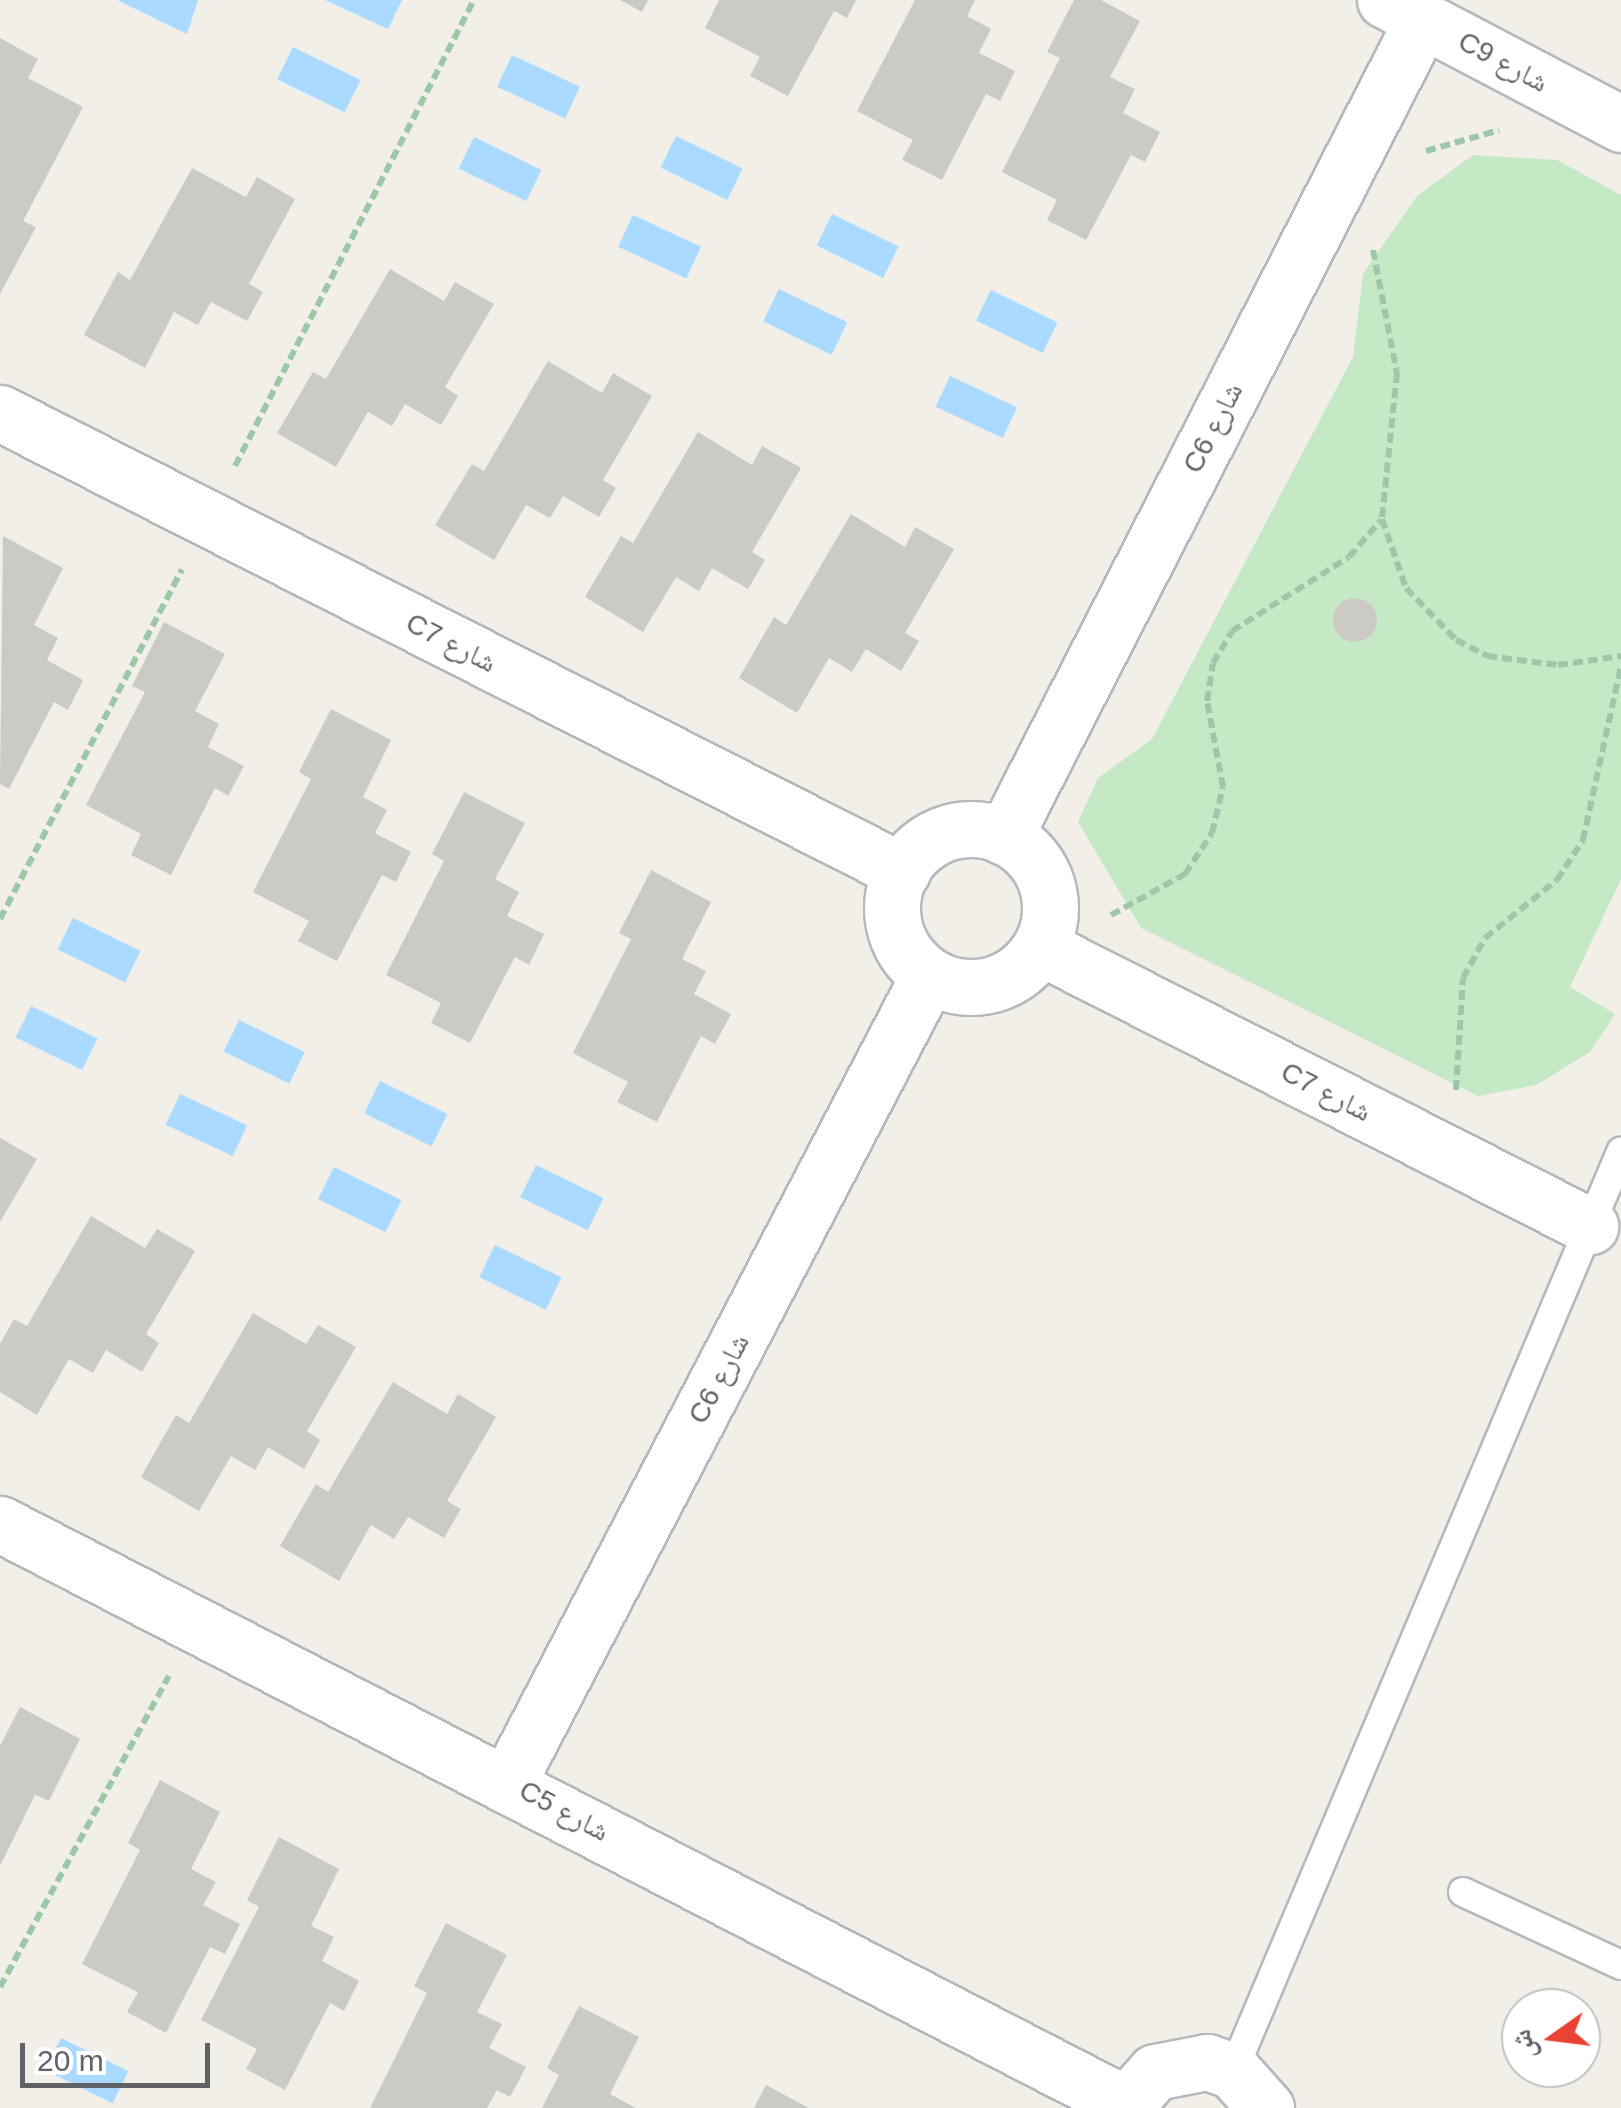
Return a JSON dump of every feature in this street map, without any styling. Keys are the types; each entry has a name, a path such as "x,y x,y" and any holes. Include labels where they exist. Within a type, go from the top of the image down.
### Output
{"street":[{"name":"C9 شارع","path":"1404,10 1621,124"},
{"name":"C6 شارع","path":"1004,837 1404,10"},
{"name":"C7 شارع","path":"0,413 902,871"},
{"path":"956,830 1004,837 1044,878 1050,902 1051,952 1000,982 952,986 929,975 896,934 891,906 902,871 931,839 956,830"},
{"name":"C7 شارع","path":"1051,952 1590,1226"},
{"name":"C6 شارع","path":"508,1782 929,975"},
{"name":"C5 شارع","path":"0,1524 508,1782 1124,2106"},
{"path":"1124,2106 1155,2072 1180,2063 1249,2089"}],"lane":[{"path":"1249,2089 1621,1152"},
{"path":"1463,1892 1621,1965"}],"path":[{"path":"0,920 474,0"},
{"path":"1415,161 1458,136 1507,130"},
{"path":"1370,237 1397,373 1382,519 1406,588 1456,640 1522,664 1621,656"},
{"path":"1051,952 1185,874 1212,833 1223,787 1207,702 1213,663 1232,631 1349,557 1382,519"},
{"path":"1445,1153 1463,978 1485,938 1557,880 1583,840 1621,665"},
{"path":"0,1987 198,1624"}],"green space":[{"path":"1473,155 1557,160 1621,195 1621,879 1570,987 1615,1014 1590,1052 1536,1085 1478,1096 1141,928 1078,822 1098,778 1152,739 1353,357 1363,274 1417,196"}],"water":[{"path":"119,0 198,0 187,34 119,1"},
{"path":"325,0 402,0 388,29"},
{"path":"293,47 360,80 345,112 277,79"},
{"path":"512,55 580,87 565,118 497,87"},
{"path":"676,136 743,168 727,200 661,167"},
{"path":"474,137 541,170 526,201 459,168"},
{"path":"832,214 899,246 883,278 817,245"},
{"path":"633,215 701,247 686,278 618,247"},
{"path":"779,289 847,322 832,355 763,321"},
{"path":"991,290 1058,322 1043,353 976,321"},
{"path":"950,376 1017,407 1003,438 936,407"},
{"path":"73,918 140,951 125,982 58,949"},
{"path":"31,1006 98,1038 82,1070 16,1037"},
{"path":"239,1020 305,1052 289,1083 224,1051"},
{"path":"380,1081 447,1114 432,1146 364,1113"},
{"path":"180,1094 247,1125 233,1156 166,1125"},
{"path":"536,1165 603,1198 588,1230 520,1197"},
{"path":"334,1167 401,1200 386,1232 318,1199"},
{"path":"495,1245 562,1277 546,1310 479,1277"},
{"path":"61,2038 128,2071 113,2103 45,2070"}],"building":[{"path":"620,0 648,0 642,12"},
{"path":"719,0 856,0 847,18 834,11 788,96 750,76 760,57 705,28"},
{"path":"915,0 975,0 967,16 991,29 979,53 1015,71 1000,101 986,94 942,180 902,160 913,140 857,111"},
{"path":"1074,0 1101,0 1140,21 1110,77 1135,89 1123,113 1160,132 1145,162 1131,155 1086,240 1047,220 1057,200 1002,172 1060,58 1047,52"},
{"path":"0,38 38,59 28,78 83,107 23,221 36,227 0,294"},
{"path":"192,168 246,197 257,177 295,199 249,284 263,292 247,321 211,302 198,325 174,312 145,368 84,335 118,272 130,280"},
{"path":"390,269 444,301 455,282 494,304 445,387 458,396 441,425 405,404 392,426 368,412 336,467 277,433 313,372 326,379"},
{"path":"548,361 602,393 613,373 652,396 603,480 616,488 599,517 563,496 550,518 526,505 494,560 435,525 472,464 484,471"},
{"path":"698,432 752,465 762,446 801,468 752,552 765,560 748,589 712,568 699,591 676,577 643,632 585,597 621,536 633,543"},
{"path":"851,514 905,547 915,527 954,549 905,633 919,641 901,671 866,649 852,672 829,658 797,713 739,678 774,617 786,625"},
{"path":"3,536 63,568 34,625 58,638 47,660 83,680 68,710 54,702 9,789 0,784"},
{"path":"1355,598 1371,604 1377,620 1371,636 1355,642 1339,636 1333,620 1339,604"},
{"path":"164,622 225,654 195,711 219,724 208,747 244,766 228,796 215,788 171,875 131,855 141,834 86,805 145,692 132,686"},
{"path":"331,709 391,740 363,797 387,810 375,833 411,852 396,882 382,875 337,961 298,941 309,921 253,892 311,779 299,772"},
{"path":"464,792 525,823 495,879 519,892 507,916 544,934 529,965 515,957 470,1043 431,1023 441,1003 386,975 444,861 432,854"},
{"path":"651,870 711,902 682,959 706,971 694,994 731,1014 715,1044 701,1036 657,1122 617,1102 628,1082 573,1053 631,939 619,933"},
{"path":"0,1138 37,1159 0,1222"},
{"path":"91,1216 145,1248 157,1229 195,1251 146,1334 159,1343 142,1372 106,1350 93,1373 69,1359 37,1415 0,1392 0,1344 14,1319 27,1326"},
{"path":"253,1313 306,1344 318,1325 356,1347 307,1431 320,1440 304,1469 268,1447 255,1470 231,1456 199,1511 141,1477 176,1415 189,1423"},
{"path":"393,1382 447,1414 458,1394 496,1417 447,1501 461,1509 444,1538 408,1517 394,1539 371,1525 339,1581 280,1546 316,1484 328,1492"},
{"path":"20,1707 80,1739 49,1801 35,1795 0,1866 0,1746"},
{"path":"160,1780 220,1812 191,1869 216,1882 203,1905 240,1924 225,1954 210,1947 166,2033 127,2012 138,1992 82,1964 140,1850 128,1843"},
{"path":"279,1837 339,1869 311,1926 334,1937 322,1961 359,1981 344,2011 330,2003 285,2090 246,2069 257,2049 201,2020 259,1907 247,1900"},
{"path":"446,1923 507,1955 477,2012 502,2024 489,2048 526,2067 510,2097 497,2090 487,2108 370,2108 427,1993 414,1986"},
{"path":"579,2006 639,2037 610,2094 636,2108 542,2108 559,2075 547,2068"},
{"path":"766,2085 809,2108 754,2108"}]}
